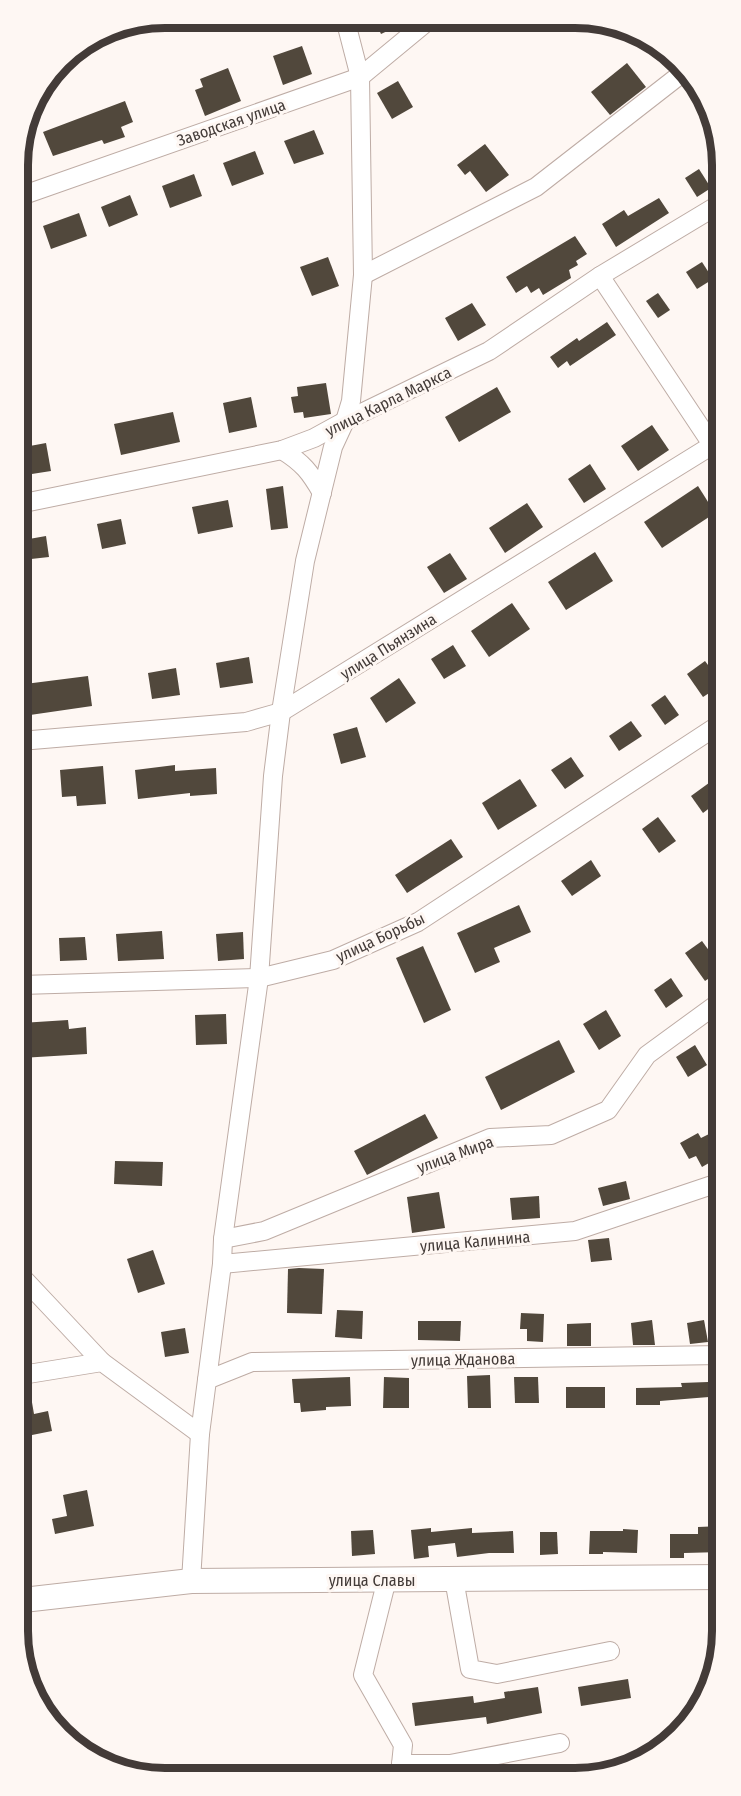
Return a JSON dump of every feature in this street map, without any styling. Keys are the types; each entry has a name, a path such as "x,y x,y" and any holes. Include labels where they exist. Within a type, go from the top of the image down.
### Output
{"main road":[{"name":"улица Славы","path":"28,1599 191,1581 712,1577"}],"street":[{"path":"191,1581 200,1434 222,1264 223,1239 259,978 273,776 281,712 305,561 333,447 351,401 363,275 360,77 347,28"},
{"name":"Заводская улица","path":"29,193 360,77 419,28"},
{"path":"363,275 536,187 679,76"},
{"name":"улица Карла Маркса","path":"29,502 282,450 314,438 489,351 600,276 712,209"},
{"path":"600,276 712,440"},
{"path":"282,450 301,462 322,493"},
{"name":"улица Пьянзина","path":"29,740 246,722 281,712 712,450"},
{"name":"улица Борьбы","path":"28,985 259,978 333,960 418,922 712,729"},
{"name":"улица Мира","path":"223,1239 264,1231 490,1138 551,1135 608,1110 647,1055 712,1008"},
{"name":"улица Калинина","path":"222,1264 575,1231 712,1185"},
{"path":"28,1284 102,1362 200,1434"},
{"name":"улица Жданова","path":"207,1380 252,1362 712,1355"},
{"path":"28,1374 102,1362"},
{"path":"454,1579 470,1669 497,1674 610,1651"},
{"path":"387,1580 363,1675 404,1745 401,1768"},
{"path":"411,1768 450,1764 560,1743"}],"building":[{"path":"378,28 394,28 381,34"},
{"path":"302,46 312,74 283,85 273,56"},
{"path":"627,63 646,87 610,115 591,92"},
{"path":"228,68 241,101 205,116 195,90 203,87 200,79"},
{"path":"398,81 413,107 392,119 377,93"},
{"path":"125,101 133,122 121,127 125,137 104,144 102,140 53,156 43,132"},
{"path":"314,130 324,154 294,164 284,141"},
{"path":"485,144 509,175 486,192 470,171 465,175 457,165"},
{"path":"255,151 264,174 232,186 223,163"},
{"path":"699,169 711,188 697,197 685,178"},
{"path":"194,174 202,196 170,208 162,186"},
{"path":"130,195 138,215 109,227 101,207"},
{"path":"659,198 669,213 616,247 602,224 624,210 628,216"},
{"path":"79,213 87,236 51,249 43,226"},
{"path":"575,236 587,254 576,261 578,265 569,270 571,278 543,295 539,288 531,293 527,286 516,293 506,277"},
{"path":"328,257 339,286 312,296 300,267"},
{"path":"702,262 712,280 697,289 686,272"},
{"path":"658,293 670,310 658,318 646,301"},
{"path":"472,303 486,325 458,341 445,318"},
{"path":"607,322 616,335 570,366 567,361 558,368 550,357 577,338 579,341"},
{"path":"326,383 331,414 304,418 303,412 294,413 291,397 298,396 297,387"},
{"path":"497,387 511,412 459,442 445,417"},
{"path":"251,397 257,427 229,433 223,403"},
{"path":"173,412 180,442 121,455 114,424"},
{"path":"652,425 669,450 638,471 621,446"},
{"path":"46,443 51,471 29,474 29,446"},
{"path":"590,464 606,489 584,503 568,479"},
{"path":"283,486 288,528 271,530 266,489"},
{"path":"698,486 712,508 712,515 662,548 644,522"},
{"path":"228,500 233,527 198,534 192,507"},
{"path":"527,503 543,527 505,553 489,528"},
{"path":"121,519 126,544 102,549 97,524"},
{"path":"46,536 49,557 31,559 32,567 29,568 29,538"},
{"path":"595,552 613,581 566,610 548,582"},
{"path":"450,553 467,579 444,593 427,567"},
{"path":"512,603 530,629 489,657 471,631"},
{"path":"453,645 466,666 444,679 431,659"},
{"path":"249,657 253,683 220,688 216,663"},
{"path":"705,661 712,670 712,691 703,697 687,674"},
{"path":"176,668 180,695 152,699 148,673"},
{"path":"88,676 92,706 30,715 29,684"},
{"path":"399,678 416,703 386,723 370,698"},
{"path":"665,695 679,715 665,725 651,705"},
{"path":"631,721 642,736 619,751 609,736"},
{"path":"357,727 366,757 341,764 333,734"},
{"path":"571,757 584,776 565,789 551,770"},
{"path":"175,765 175,771 216,768 217,794 190,796 190,793 138,799 135,770"},
{"path":"103,766 106,804 77,806 76,796 62,797 60,770"},
{"path":"520,779 537,806 498,830 482,803"},
{"path":"712,781 712,806 703,813 691,796"},
{"path":"658,817 676,841 659,853 642,829"},
{"path":"451,839 463,857 407,893 395,875"},
{"path":"591,860 601,876 572,896 561,881"},
{"path":"519,905 531,932 494,948 500,962 475,973 457,933"},
{"path":"162,931 164,959 118,961 116,934"},
{"path":"243,932 244,959 218,961 216,934"},
{"path":"85,937 87,960 60,961 59,938"},
{"path":"702,941 712,955 712,976 705,981 685,953"},
{"path":"423,946 451,1010 424,1023 396,958"},
{"path":"671,978 683,996 666,1008 654,990"},
{"path":"606,1010 621,1036 599,1050 583,1024"},
{"path":"226,1014 227,1044 196,1045 195,1015"},
{"path":"68,1020 69,1029 86,1027 87,1054 28,1058 28,1023"},
{"path":"559,1040 575,1072 501,1110 485,1077"},
{"path":"695,1045 707,1065 688,1077 676,1057"},
{"path":"425,1114 438,1138 367,1175 354,1151"},
{"path":"712,1132 712,1161 702,1167 696,1156 689,1159 680,1143 698,1133 701,1138"},
{"path":"115,1161 163,1162 162,1186 114,1184"},
{"path":"626,1181 630,1199 603,1206 598,1188"},
{"path":"439,1192 445,1228 412,1233 407,1197"},
{"path":"539,1196 540,1218 512,1220 510,1198"},
{"path":"609,1238 612,1260 591,1262 588,1240"},
{"path":"153,1250 165,1284 138,1293 127,1259"},
{"path":"288,1269 324,1269 322,1314 287,1313"},
{"path":"337,1310 363,1311 362,1339 335,1337"},
{"path":"521,1313 544,1314 543,1342 527,1341 527,1329 520,1329"},
{"path":"652,1320 655,1345 633,1345 631,1323"},
{"path":"704,1320 708,1342 690,1344 687,1323"},
{"path":"418,1321 461,1321 460,1341 418,1340"},
{"path":"591,1323 591,1346 567,1346 567,1324"},
{"path":"185,1328 189,1353 165,1357 161,1332"},
{"path":"490,1375 491,1408 468,1408 467,1376"},
{"path":"350,1377 351,1406 326,1407 326,1410 301,1412 300,1403 294,1403 292,1379"},
{"path":"384,1377 409,1378 409,1408 383,1408"},
{"path":"514,1377 538,1377 539,1403 515,1403"},
{"path":"708,1382 709,1397 660,1401 660,1405 636,1405 636,1388 682,1387 681,1383"},
{"path":"28,1385 34,1414 48,1411 52,1431 28,1436"},
{"path":"566,1387 605,1387 605,1408 566,1408"},
{"path":"87,1490 94,1526 55,1534 52,1519 67,1516 63,1495"},
{"path":"712,1526 712,1552 684,1553 684,1558 670,1558 670,1534 698,1534 698,1527"},
{"path":"431,1528 431,1532 472,1528 472,1533 513,1531 514,1553 457,1557 455,1543 428,1546 429,1557 414,1559 411,1530"},
{"path":"623,1529 638,1530 637,1553 589,1554 590,1531 623,1531"},
{"path":"373,1530 375,1554 352,1556 351,1531"},
{"path":"540,1532 557,1532 558,1554 540,1555"},
{"path":"628,1679 631,1698 581,1706 578,1687"},
{"path":"538,1687 542,1713 487,1724 486,1717 415,1726 412,1703 473,1696 474,1703 505,1698 504,1692"}]}
